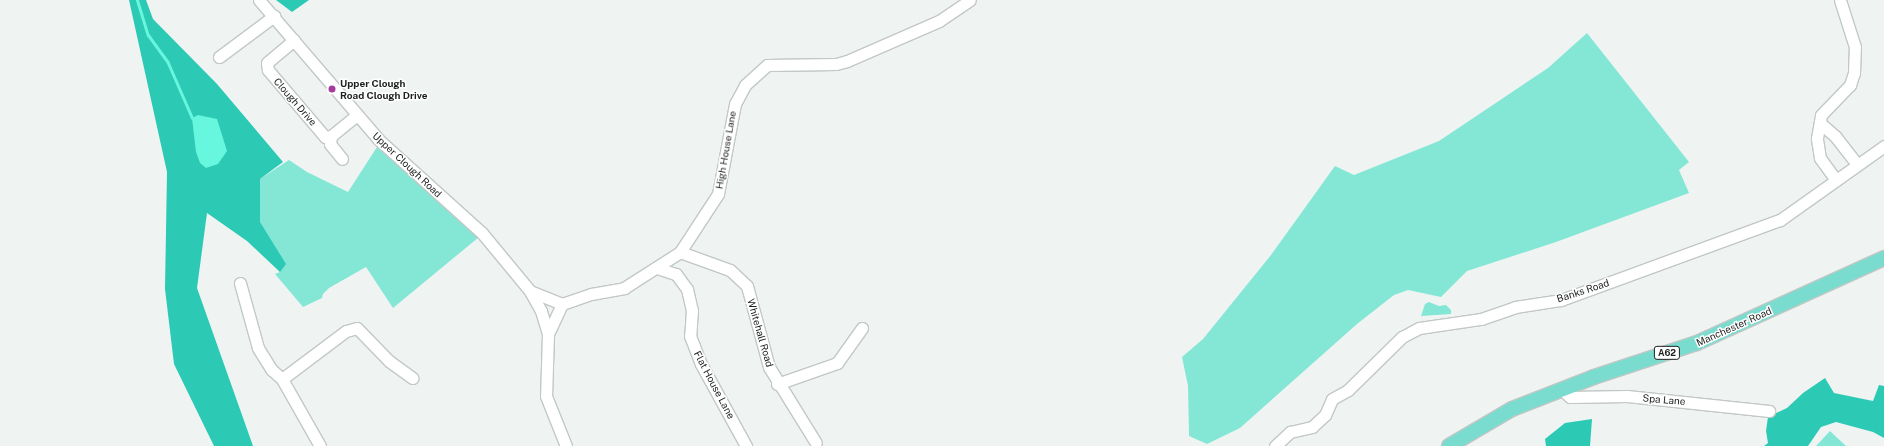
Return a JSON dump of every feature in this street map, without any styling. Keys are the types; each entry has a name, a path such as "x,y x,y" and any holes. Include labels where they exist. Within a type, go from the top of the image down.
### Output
{"main road":[{"name":"Manchester Road","path":"1449,446 1512,409 1561,389 1698,344 1884,258"}],"street":[{"name":"Upper Clough Road","path":"259,0 388,148 482,233 530,290 541,311 548,334"},
{"name":"High House Lane","path":"562,304 592,294 624,288 680,252 718,194 735,104 745,85 767,65 836,64 847,61 939,21 970,0"},
{"path":"1836,180 1817,151 1821,115 1850,85 1854,73 1855,47 1840,0"},
{"path":"219,57 274,16"},
{"name":"Clough Drive","path":"294,40 267,63 268,70 325,137 331,136"},
{"path":"342,159 330,144 331,136 357,114"},
{"path":"1820,123 1835,136 1857,164"},
{"name":"Banks Road","path":"1275,446 1290,432 1312,427 1324,415 1332,399 1348,390 1402,337 1419,328 1481,319 1515,307 1561,300 1780,220 1884,146"},
{"name":"Whitehall Road","path":"680,252 730,270 747,286 769,367 777,384 816,444"},
{"name":"Flat House Lane","path":"657,268 676,274 687,289 692,310 690,336 701,364 746,446"},
{"path":"240,283 258,348 272,370 282,379 320,446"},
{"path":"530,290 562,304 548,334 546,396 566,446"},
{"path":"282,379 346,331 357,328 363,332 389,361 412,378"},
{"path":"777,384 837,362 862,328"},
{"name":"Spa Lane","path":"1561,389 1570,397 1627,396 1769,411"}],"shaded area":[{"path":"129,0 146,0 153,19 217,84 283,162 260,179 260,222 286,264 280,272 247,241 207,213 197,288 253,446 214,446 174,364 165,289 167,172"},
{"path":"276,0 309,0 292,12"},
{"path":"1587,33 1689,162 1679,170 1689,193 1556,242 1467,271 1441,297 1408,290 1394,295 1357,324 1240,428 1207,444 1189,436 1188,386 1182,357 1203,339 1271,255 1335,166 1354,175 1439,141 1548,68"},
{"path":"198,115 217,119 227,151 218,164 206,168 200,163 196,152 192,118"},
{"path":"377,147 479,237 393,308 366,267 329,288 323,294 322,298 303,307 275,274 280,272 260,222 260,179 289,160 307,172 348,192"},
{"path":"1429,302 1439,306 1446,305 1451,310 1451,314 1421,316 1425,304"},
{"path":"1825,378 1834,393 1873,401 1879,385 1884,386 1884,438 1873,432 1836,422 1821,427 1808,446 1764,446 1768,443 1766,431 1768,417 1787,408 1803,393"},
{"path":"1592,419 1590,446 1546,446 1545,439 1565,423"},
{"path":"1830,431 1846,446 1816,446"}],"waterway":[{"path":"137,0 148,35 168,63 192,118"}],"place":[{"name":"Upper Clough Road Clough Drive","path":"332,89"}]}
